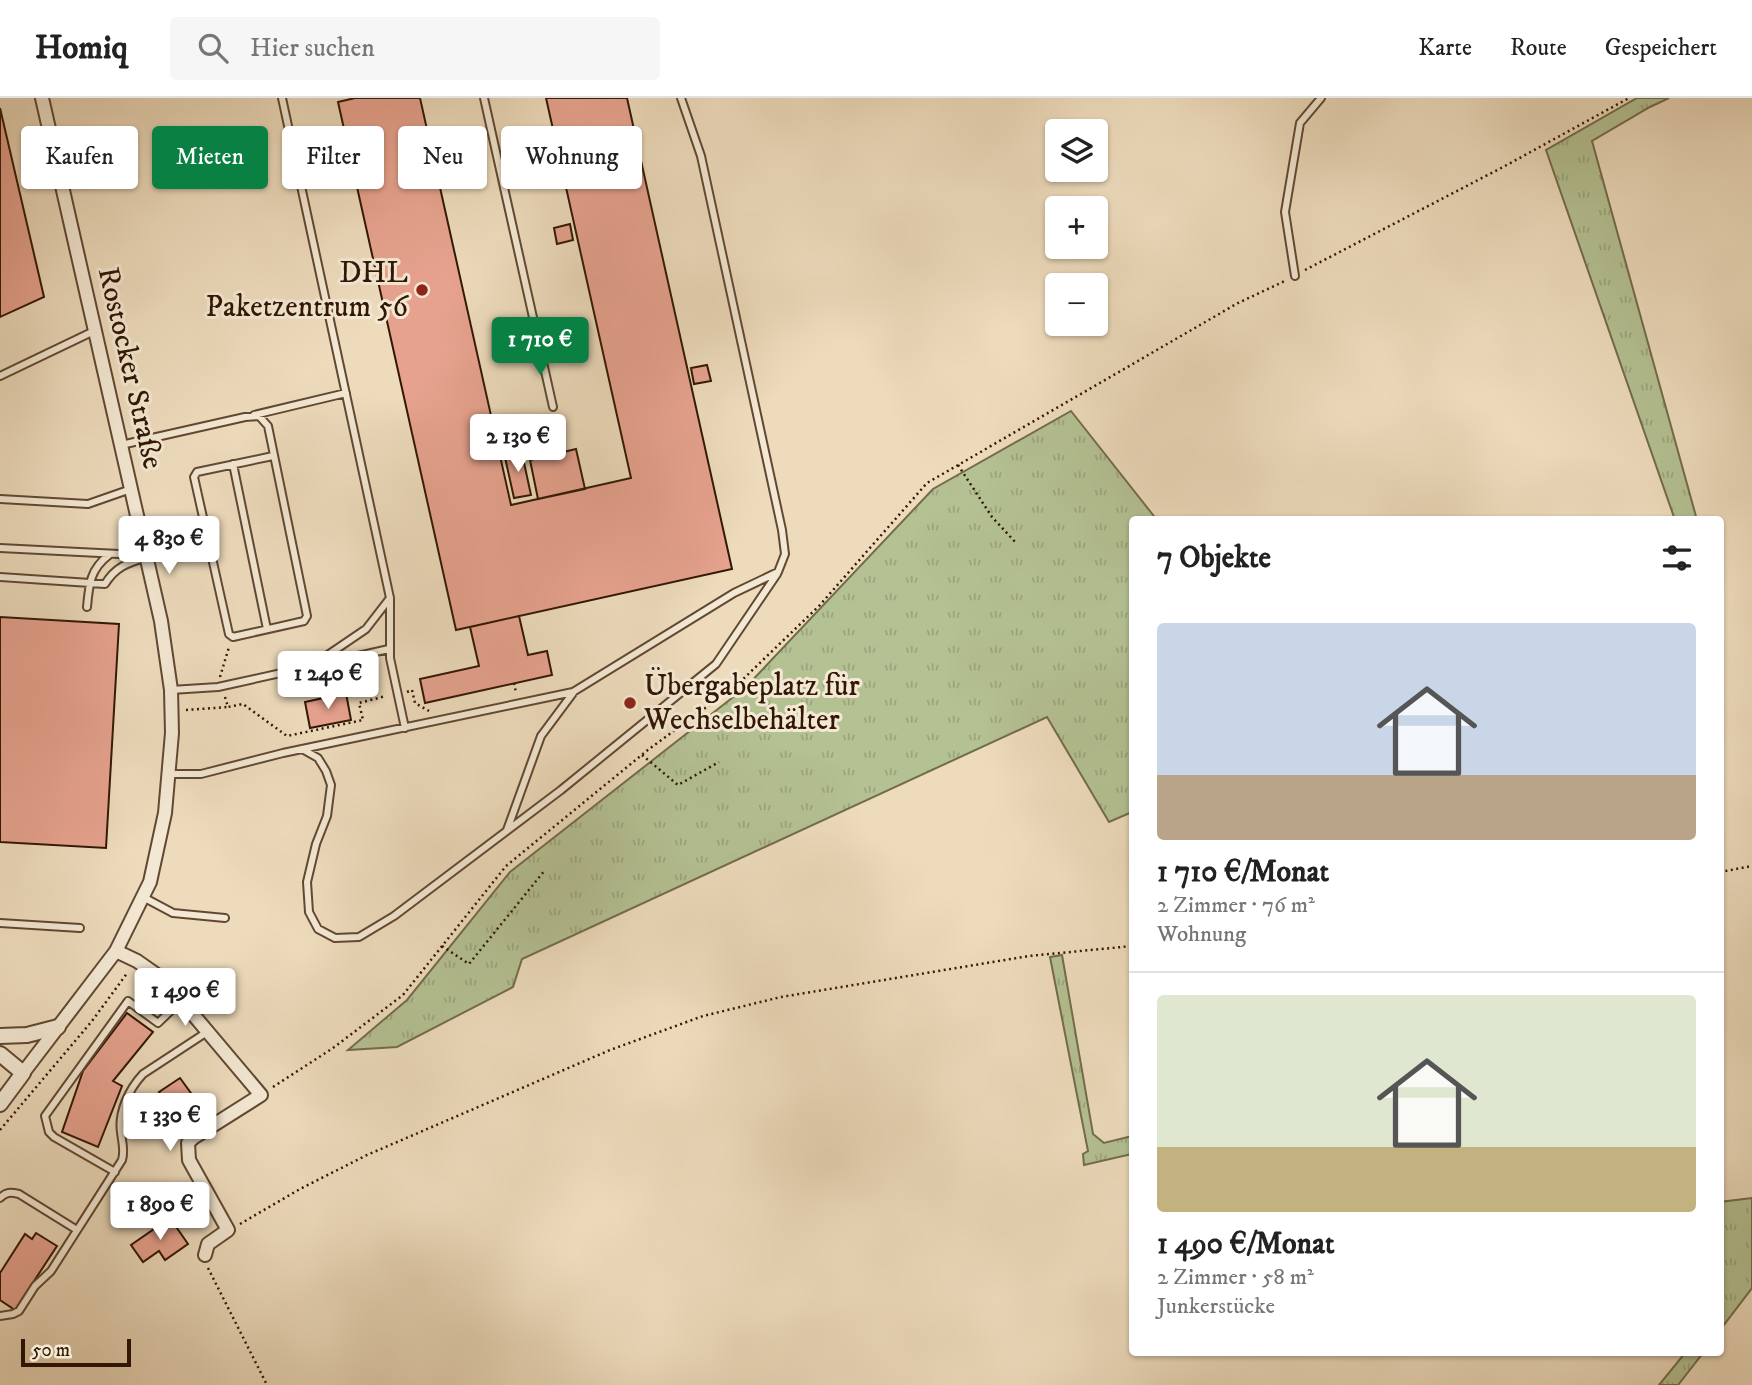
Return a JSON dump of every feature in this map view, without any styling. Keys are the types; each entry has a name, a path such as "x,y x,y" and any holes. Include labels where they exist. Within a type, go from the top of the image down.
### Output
{"street":[{"name":"Rostocker Straße","path":"0,1104 116,951 150,882 159,848 172,711 161,621 42,98"},
{"path":"116,951 137,961 164,980 261,1095 188,1143 189,1160 228,1230 208,1244 205,1255"},
{"path":"0,1036 27,1035 58,1027"},
{"path":"0,1054 23,1073"}],"lane":[{"path":"282,98 390,598 389,649 405,728"},
{"path":"484,98 553,407"},
{"path":"302,749 318,758 327,771 331,785 329,807 307,882 309,912 318,929 335,938 359,937 394,916 561,790 716,664 778,572 785,554 782,530 701,156 681,98"},
{"path":"1295,276 1285,212 1300,123 1321,98"},
{"path":"0,376 94,331"},
{"path":"121,445 346,393"},
{"path":"245,416 259,416 268,426 307,616 304,621 233,637 229,634 194,477 197,472 273,456"},
{"path":"233,464 267,629"},
{"path":"0,499 88,504 131,489"},
{"path":"0,548 110,554 146,551"},
{"path":"0,578 105,584 111,573 146,551"},
{"path":"87,607 89,583 98,563 110,554"},
{"path":"168,774 201,774 302,749 573,692 734,593 778,572"},
{"path":"311,666 366,629 390,598"},
{"path":"171,690 222,686 389,649"},
{"path":"506,832 541,736 573,692"},
{"path":"143,897 173,912 225,918"},
{"path":"0,923 80,928"},
{"path":"115,1172 54,1137 49,1132 45,1116 128,1001 158,1023 183,1000"},
{"path":"0,1317 19,1311 35,1286 51,1270 115,1172 124,1154 121,1130 123,1111 136,1081 209,1031"},
{"path":"0,1199 12,1192 19,1194 77,1230"}],"path":[{"path":"261,1095 343,1041 403,995 506,866 642,755 738,684 819,606 927,483 1238,303 1505,166 1629,98"},
{"path":"958,465 992,517 1017,544"},
{"path":"228,707 220,675 233,637"},
{"path":"514,683 516,695"},
{"path":"172,711 243,704 287,736 363,720 359,702 412,690 415,703 426,711 435,711"},
{"path":"642,755 678,785 719,762"},
{"path":"1724,871 1752,866"},
{"path":"442,946 469,964 545,870"},
{"path":"228,1230 367,1155 610,1050 703,1016 781,997 1029,956 1129,946"},
{"path":"0,1130 92,1021 137,961"},
{"path":"205,1255 267,1385"}],"green space":[{"path":"1637,98 1669,98 1592,141 1696,516 1674,516 1546,150"},
{"path":"1071,411 1154,516 1129,516 1129,813 1109,822 1047,717 522,959 513,987 397,1047 348,1050 407,1000 510,872 746,687 933,489"},
{"path":"1062,955 1093,1134 1104,1143 1129,1137 1129,1155 1084,1165 1083,1154 1088,1151 1050,957"},
{"path":"1752,1198 1752,1288 1724,1325 1724,1202"},
{"path":"1683,1356 1701,1356 1678,1385 1659,1385"}],"building":[{"name":"DHL Paketzentrum 56","path":"355,98 420,98 426,126 398,126 398,189 440,189 511,505 631,478 566,189 642,189 642,165 732,569 456,630 357,189 384,189 384,126 343,126 338,102"},
{"name":"DHL Paketzentrum 56","path":"546,98 627,98 633,126 552,126"},
{"path":"0,108 44,297 0,317"},
{"path":"570,224 573,240 557,244 554,228"},
{"path":"707,365 711,381 694,384 691,368"},
{"path":"521,449 531,495 514,498 504,453"},
{"path":"576,449 585,489 538,499 530,460"},
{"path":"519,616 528,655 547,651 552,675 425,703 420,679 479,666 470,627"},
{"path":"0,617 119,624 106,848 0,842"},
{"path":"346,693 351,720 310,728 305,702"},
{"path":"127,1013 153,1032 113,1081 122,1086 98,1147 62,1132 83,1071"},
{"path":"180,1078 196,1100 176,1115 159,1092"},
{"path":"170,1218 188,1244 165,1260 159,1251 143,1262 131,1245"},
{"path":"36,1233 57,1246 15,1310 0,1300 0,1273 25,1234 32,1239"}],"place":[{"name":"DHL Paketzentrum 56","path":"422,290"},
{"name":"Übergabeplatz für Wechselbehälter","path":"630,703"}]}
